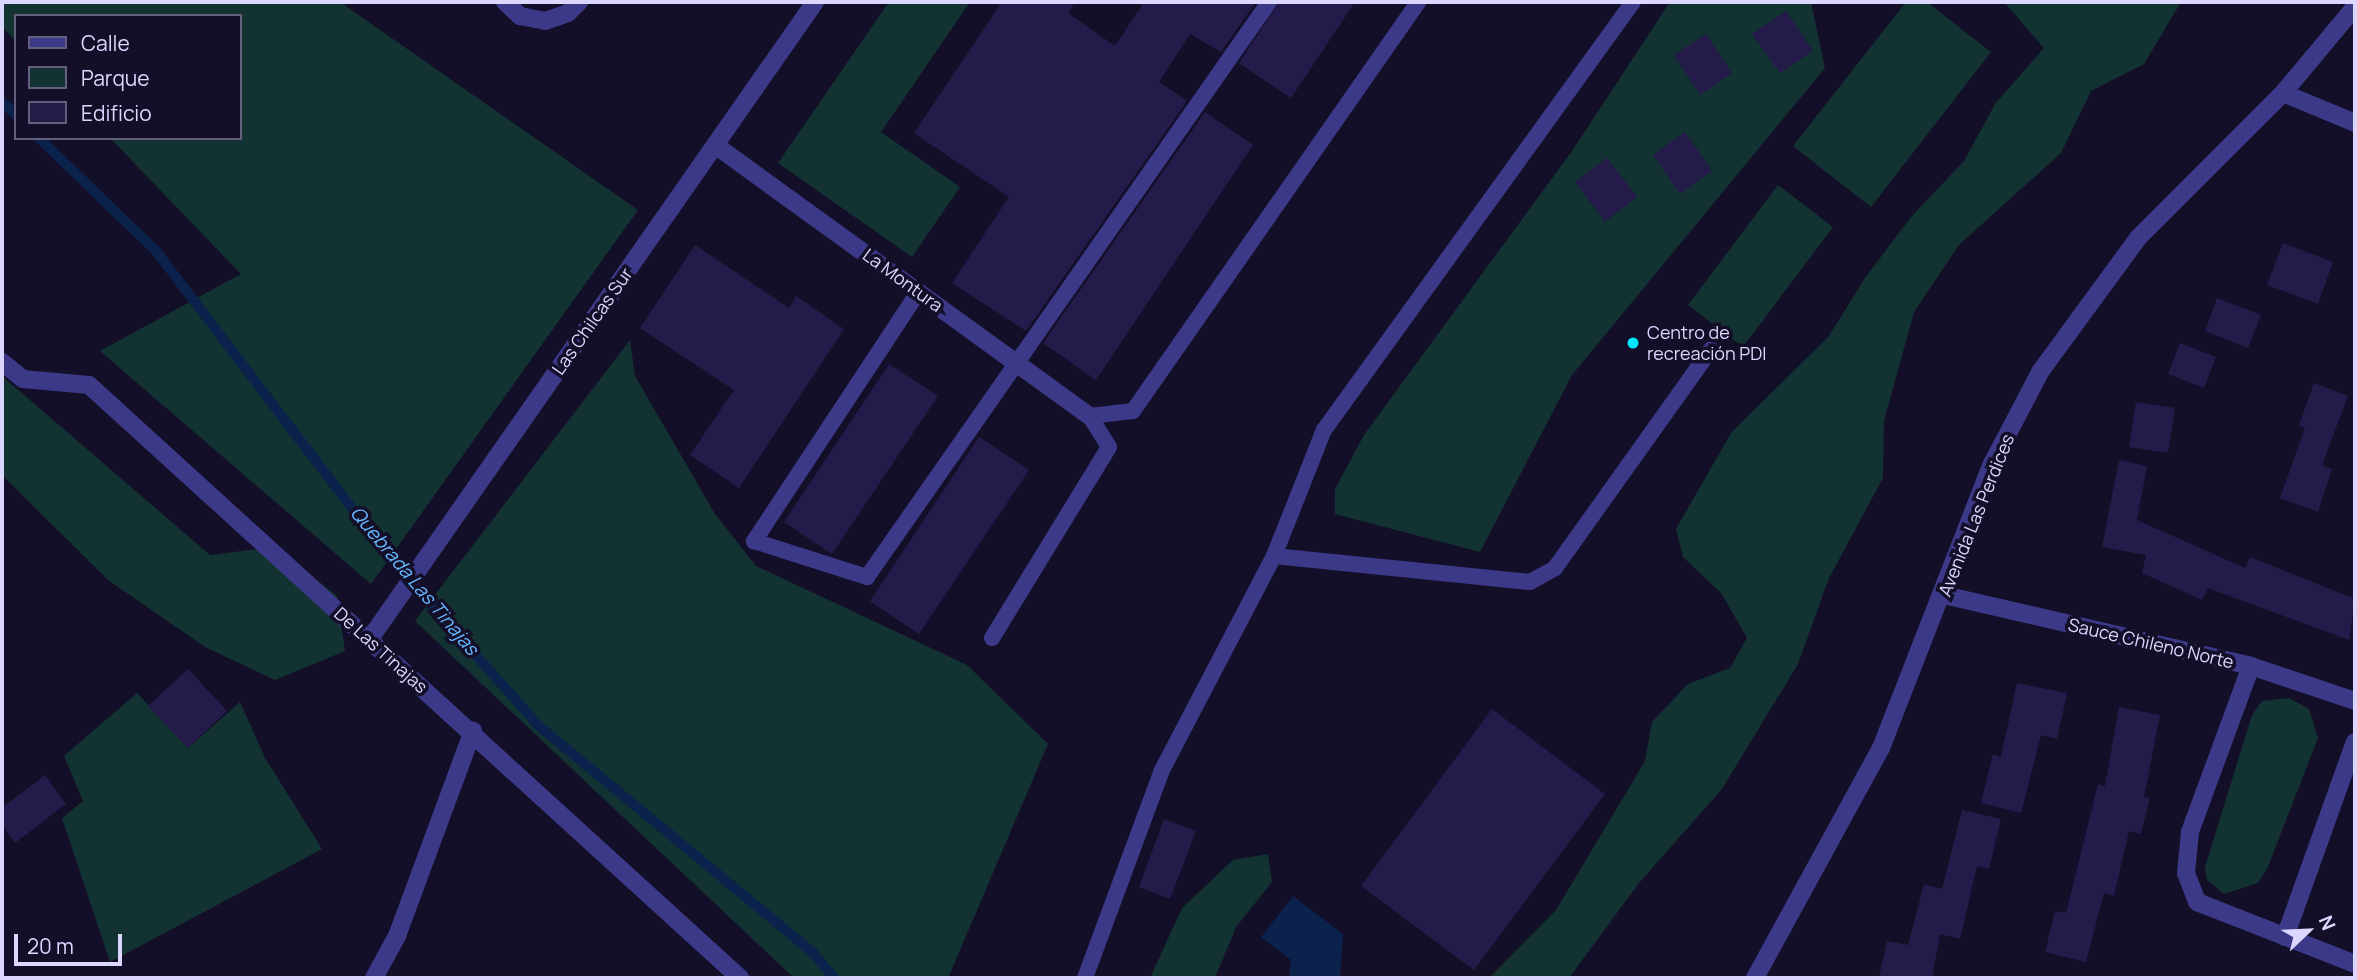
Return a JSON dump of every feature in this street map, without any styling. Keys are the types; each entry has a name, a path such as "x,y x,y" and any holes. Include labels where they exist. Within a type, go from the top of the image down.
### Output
{"street":[{"path":"505,2 520,16 545,21 568,13 579,2"},
{"name":"Las Chilcas Sur","path":"369,640 403,586 815,2"},
{"name":"Avenida Las Perdices","path":"1755,978 1881,748 1944,595 1992,464 2070,326 2138,238 2283,93 2355,7"},
{"path":"2283,93 2355,123"},
{"name":"La Montura","path":"715,145 1090,416"},
{"name":"De Las Tinajas","path":"2,362 23,379 89,385 473,731 740,978"},
{"name":"Sauce Chileno Norte","path":"1944,595 2251,666 2355,701"},
{"path":"2251,666 2190,832 2186,873 2197,902 2355,964"},
{"path":"374,978 397,936 473,731"},
{"path":"2285,937 2355,742"}],"lane":[{"path":"919,291 754,541 867,577 1269,2"},
{"path":"992,638 1109,447 1090,416 1133,411 1418,2"},
{"path":"1085,978 1161,772 1274,556 1324,430 1633,2"},
{"path":"1274,556 1530,582 1555,568 1711,349"}],"green space":[{"path":"2,2 340,2 638,210 371,584 100,351 241,274 112,140 242,140 242,14 14,14 14,39 2,27"},
{"path":"889,2 970,2 881,132 960,187 912,257 778,163"},
{"path":"1670,2 1811,2 1825,68 1572,375 1480,552 1335,514 1335,489 1364,435 1572,151"},
{"path":"1906,2 1927,2 1991,52 1871,207 1793,146"},
{"path":"2004,2 2181,2 2144,64 2091,91 2061,153 1959,245 1914,312 1884,421 1883,478 1829,578 1798,664 1722,789 1639,883 1569,978 1489,978 1556,910 1645,761 1652,722 1688,684 1730,668 1747,638 1722,594 1683,557 1676,529 1731,433 1829,336 1865,278 1911,217 1964,161 1995,104 2044,48"},
{"path":"1778,185 1833,227 1743,347 1688,305"},
{"path":"630,340 635,376 715,514 756,566 967,665 1048,744 948,978 794,978 415,621"},
{"path":"2,376 210,555 275,547 337,596 345,651 275,680 205,647 108,580 2,475"},
{"path":"137,693 188,748 240,702 265,758 322,849 110,962 62,818 83,801 64,756"},
{"path":"2289,698 2309,709 2318,738 2267,869 2258,883 2224,894 2207,880 2205,867 2252,715 2262,701"},
{"path":"1268,854 1272,882 1236,927 1215,978 1150,978 1182,908 1233,860"}],"water":[{"path":"1293,896 1343,934 1340,978 1289,978 1291,960 1261,937"}],"building":[{"path":"1002,2 1075,2 1068,13 1115,46 1144,2 1256,2 1221,52 1190,34 1159,82 1187,101 1026,331 952,283 1009,197 914,133"},
{"path":"1279,2 1355,2 1291,98 1239,63"},
{"path":"1786,11 1813,51 1780,73 1752,34"},
{"path":"1706,34 1732,73 1700,95 1674,55"},
{"path":"1205,112 1253,145 1096,380 1043,343"},
{"path":"1685,132 1712,171 1680,194 1653,155"},
{"path":"1607,158 1637,197 1605,222 1575,182"},
{"path":"2283,243 2333,262 2318,304 2267,285"},
{"path":"695,245 789,308 796,296 844,329 739,488 690,455 734,390 640,328"},
{"path":"2217,298 2261,315 2248,348 2205,331"},
{"path":"2180,343 2216,357 2204,388 2168,374"},
{"path":"889,364 938,396 832,554 784,522"},
{"path":"2314,383 2348,396 2322,465 2332,469 2318,512 2280,498 2305,428 2299,425"},
{"path":"2136,402 2175,408 2168,453 2129,447"},
{"path":"979,437 1029,470 919,634 870,601"},
{"path":"2119,460 2147,466 2137,520 2245,568 2250,557 2355,599 2349,640 2208,588 2202,600 2142,573 2146,555 2102,547"},
{"path":"188,669 227,711 188,748 148,706"},
{"path":"2017,683 2067,693 2057,739 2041,735 2021,813 1981,803 1993,754 2001,757"},
{"path":"2119,707 2160,715 2144,797 2150,798 2141,834 2129,831 2114,896 2104,893 2086,962 2045,952 2055,911 2066,913 2098,784 2105,786"},
{"path":"1492,709 1605,794 1474,970 1361,886"},
{"path":"45,775 66,804 15,843 2,825 2,808"},
{"path":"1962,810 2001,819 1989,869 1977,866 1960,939 1940,934 1932,978 1879,978 1887,941 1908,945 1924,884 1942,889"},
{"path":"1164,819 1196,831 1170,899 1139,887"}],"waterway":[{"name":"Quebrada Las Tinajas","path":"2,102 14,113"},
{"name":"Quebrada Las Tinajas","path":"41,140 156,251 392,561 539,726 813,953 834,978"}],"place":[{"name":"Centro de recreación PDI","path":"1633,343"}]}
